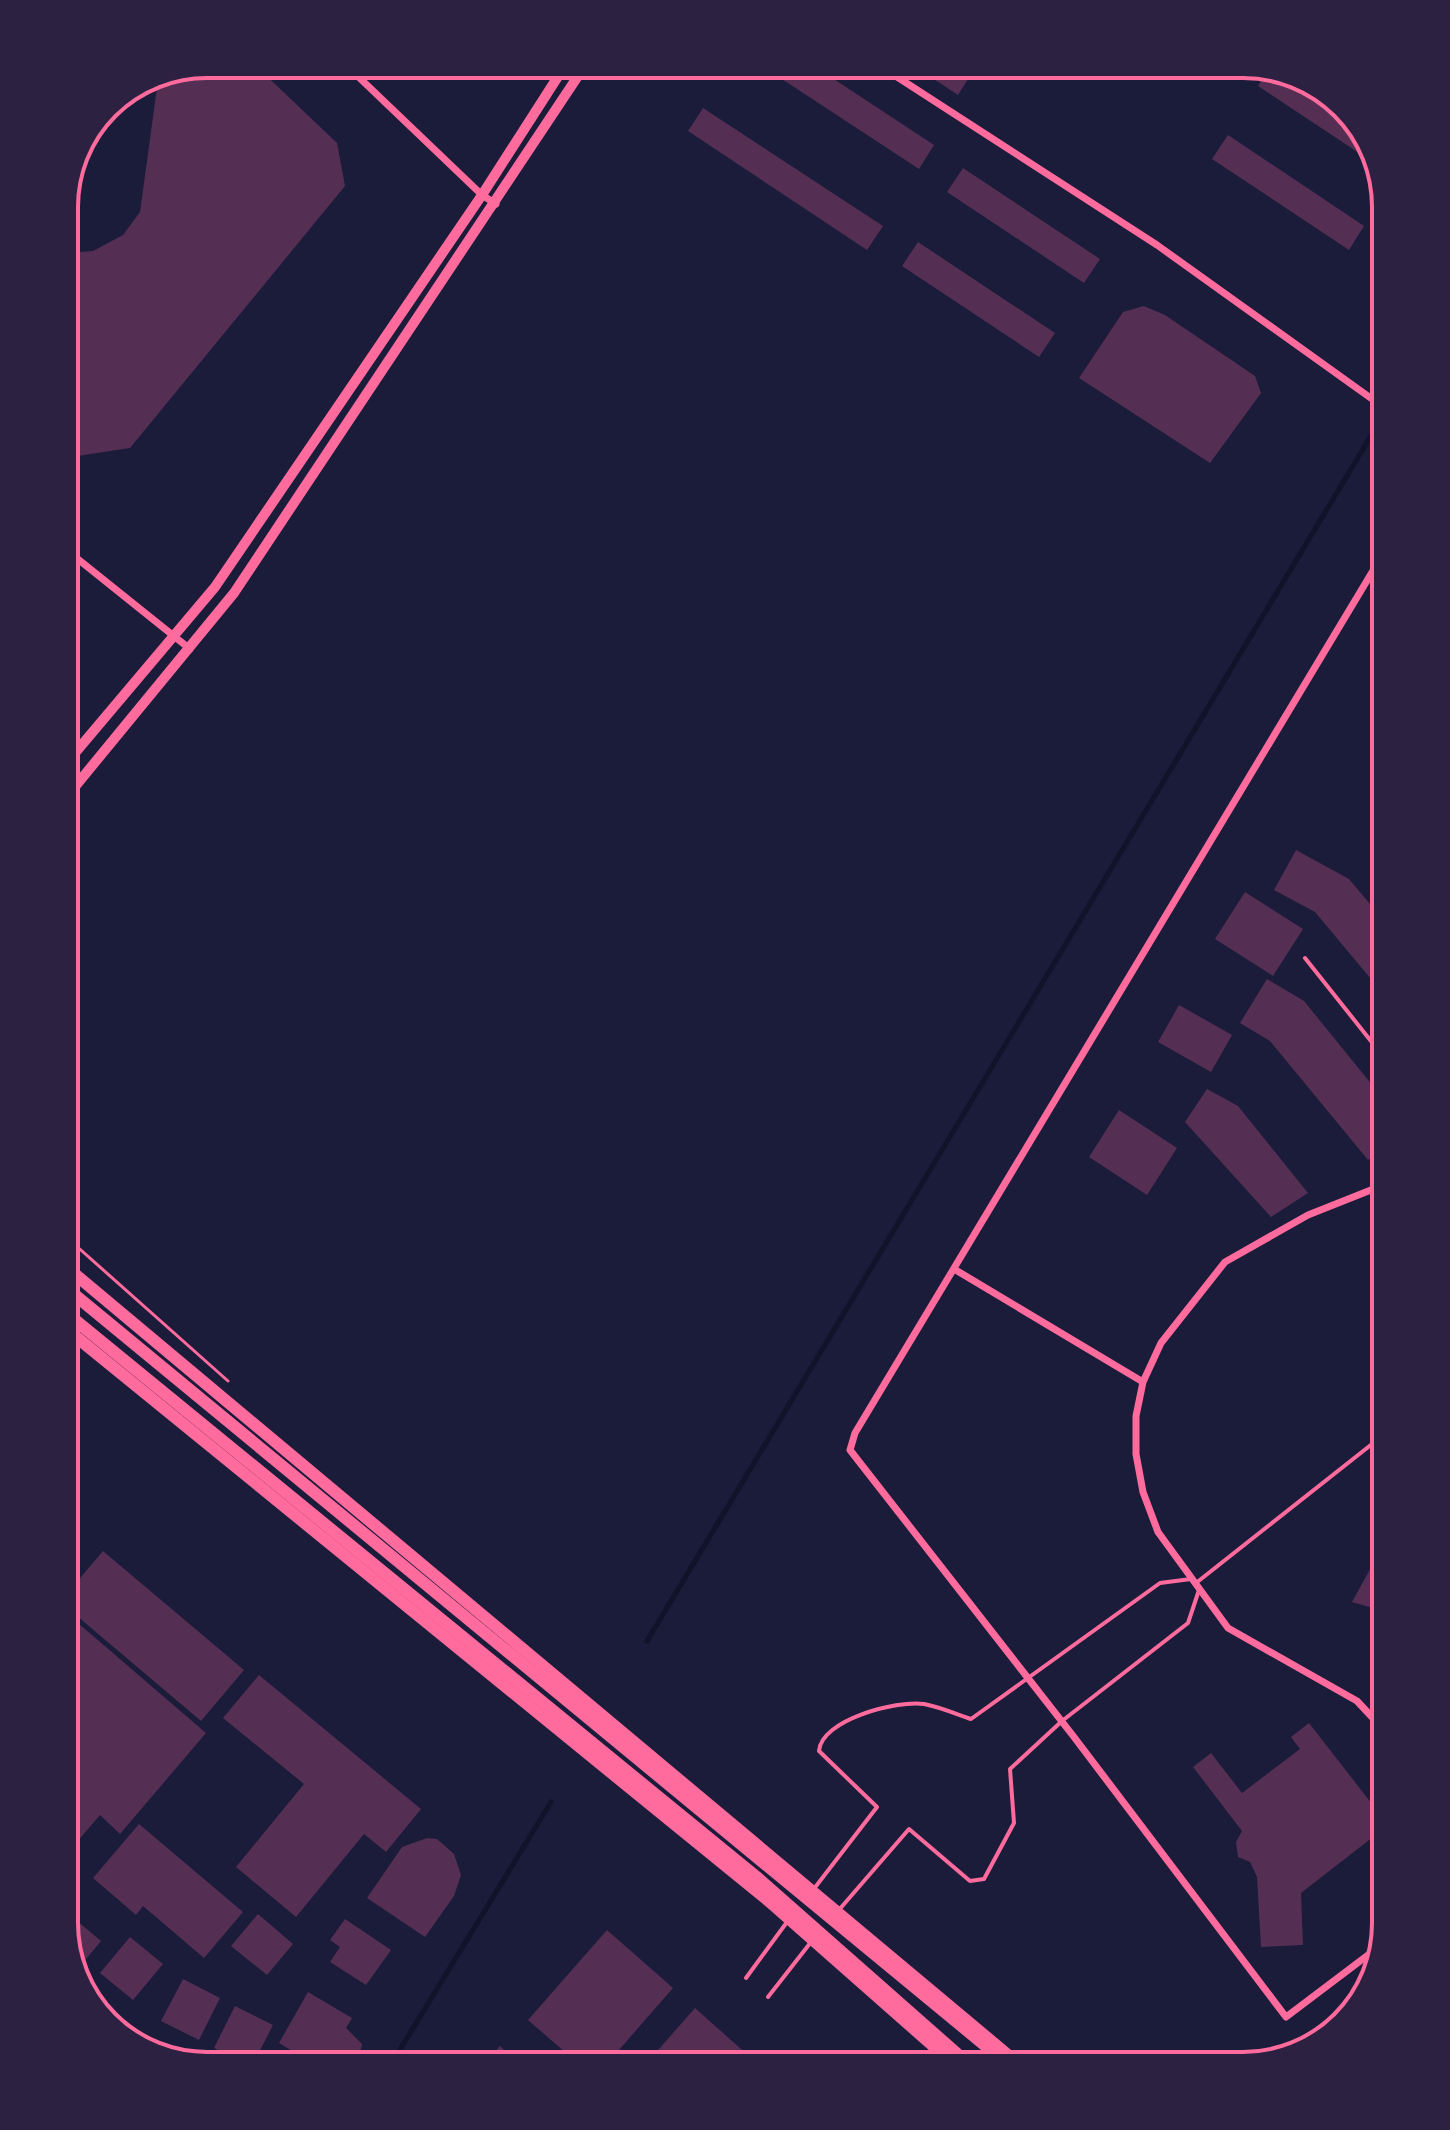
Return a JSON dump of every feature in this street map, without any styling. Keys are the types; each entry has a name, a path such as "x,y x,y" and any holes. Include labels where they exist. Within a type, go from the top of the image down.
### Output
{"main road":[{"path":"78,750 215,587 482,195 557,78"},
{"path":"78,783 234,593 496,204 577,78"},
{"path":"78,1277 834,1917 1003,2052"},
{"path":"78,1298 993,2052"},
{"path":"78,1322 759,1879 955,2052"},
{"path":"78,1338 793,1915 941,2052"}],"street":[{"path":"360,78 482,195 496,204"},
{"path":"899,78 1157,245 1372,399"},
{"path":"78,559 190,649"},
{"path":"1368,1955 1286,2017 1062,1721 850,1450 855,1433 1372,572"},
{"path":"1372,1190 1308,1215 1225,1262 1161,1343 1143,1382 1136,1416 1136,1454 1143,1492 1158,1532 1228,1628 1357,1701 1372,1717"},
{"path":"954,1269 1143,1382"}],"lane":[{"path":"1305,958 1372,1042"},
{"path":"808,1895 877,1807 819,1751 820,1741 829,1731 883,1707 922,1704 971,1719 1160,1583 1196,1583 1372,1444"},
{"path":"834,1917 909,1829 970,1881 984,1879 1014,1823 1010,1769 1062,1721 1188,1623 1196,1583"},
{"path":"746,1978 793,1915"},
{"path":"768,1997 817,1936"}],"building":[{"path":"269,78 337,143 345,186 130,448 78,456 78,252 93,251 123,235 140,212 158,88 182,80"},
{"path":"780,78 832,78 934,145 919,169"},
{"path":"932,78 969,78 958,95"},
{"path":"1262,79 1268,80 1300,91 1314,100 1340,122 1360,154 1258,86"},
{"path":"703,108 883,226 867,250 688,131"},
{"path":"1228,135 1364,226 1349,250 1212,159"},
{"path":"963,168 1100,259 1084,283 947,192"},
{"path":"918,242 1055,333 1039,357 902,266"},
{"path":"1144,306 1165,315 1255,376 1261,393 1210,463 1079,378 1123,312"},
{"path":"1296,850 1349,879 1372,906 1372,980 1315,912 1274,890"},
{"path":"1245,892 1303,929 1273,976 1215,939"},
{"path":"1267,979 1304,1001 1372,1085 1372,1157 1368,1160 1270,1041 1240,1023"},
{"path":"1179,1005 1232,1035 1211,1072 1158,1042"},
{"path":"1207,1089 1238,1106 1308,1193 1271,1217 1185,1122"},
{"path":"1119,1110 1177,1148 1147,1195 1089,1157"},
{"path":"103,1551 244,1670 201,1721 78,1617 78,1580"},
{"path":"1372,1566 1372,1608 1352,1602"},
{"path":"78,1623 206,1733 120,1834 100,1815 78,1841"},
{"path":"259,1675 421,1809 386,1852 364,1834 296,1917 236,1867 304,1784 223,1718"},
{"path":"1309,1723 1372,1804 1372,1838 1301,1893 1303,1945 1261,1947 1257,1877 1250,1862 1238,1857 1236,1842 1242,1831 1193,1767 1211,1753 1242,1793 1300,1749 1291,1737"},
{"path":"139,1824 243,1912 204,1958 143,1906 136,1915 93,1878"},
{"path":"427,1838 437,1839 454,1854 461,1875 454,1896 425,1937 367,1898 402,1847"},
{"path":"258,1914 293,1944 267,1975 231,1946"},
{"path":"345,1919 391,1950 366,1985 330,1962 340,1947 330,1940"},
{"path":"78,1922 101,1941 84,1961"},
{"path":"607,1930 673,1988 617,2052 565,2052 528,2020"},
{"path":"130,1937 163,1964 133,2000 100,1973"},
{"path":"183,1979 220,1998 199,2040 161,2021"},
{"path":"308,1992 352,2018 346,2028 362,2044 361,2052 294,2052 279,2043"},
{"path":"235,2006 273,2025 259,2052 222,2052 214,2048"},
{"path":"695,2008 744,2052 656,2052"}],"waterway":[{"path":"647,1641 1372,434"},
{"path":"399,2052 551,1802"}]}
